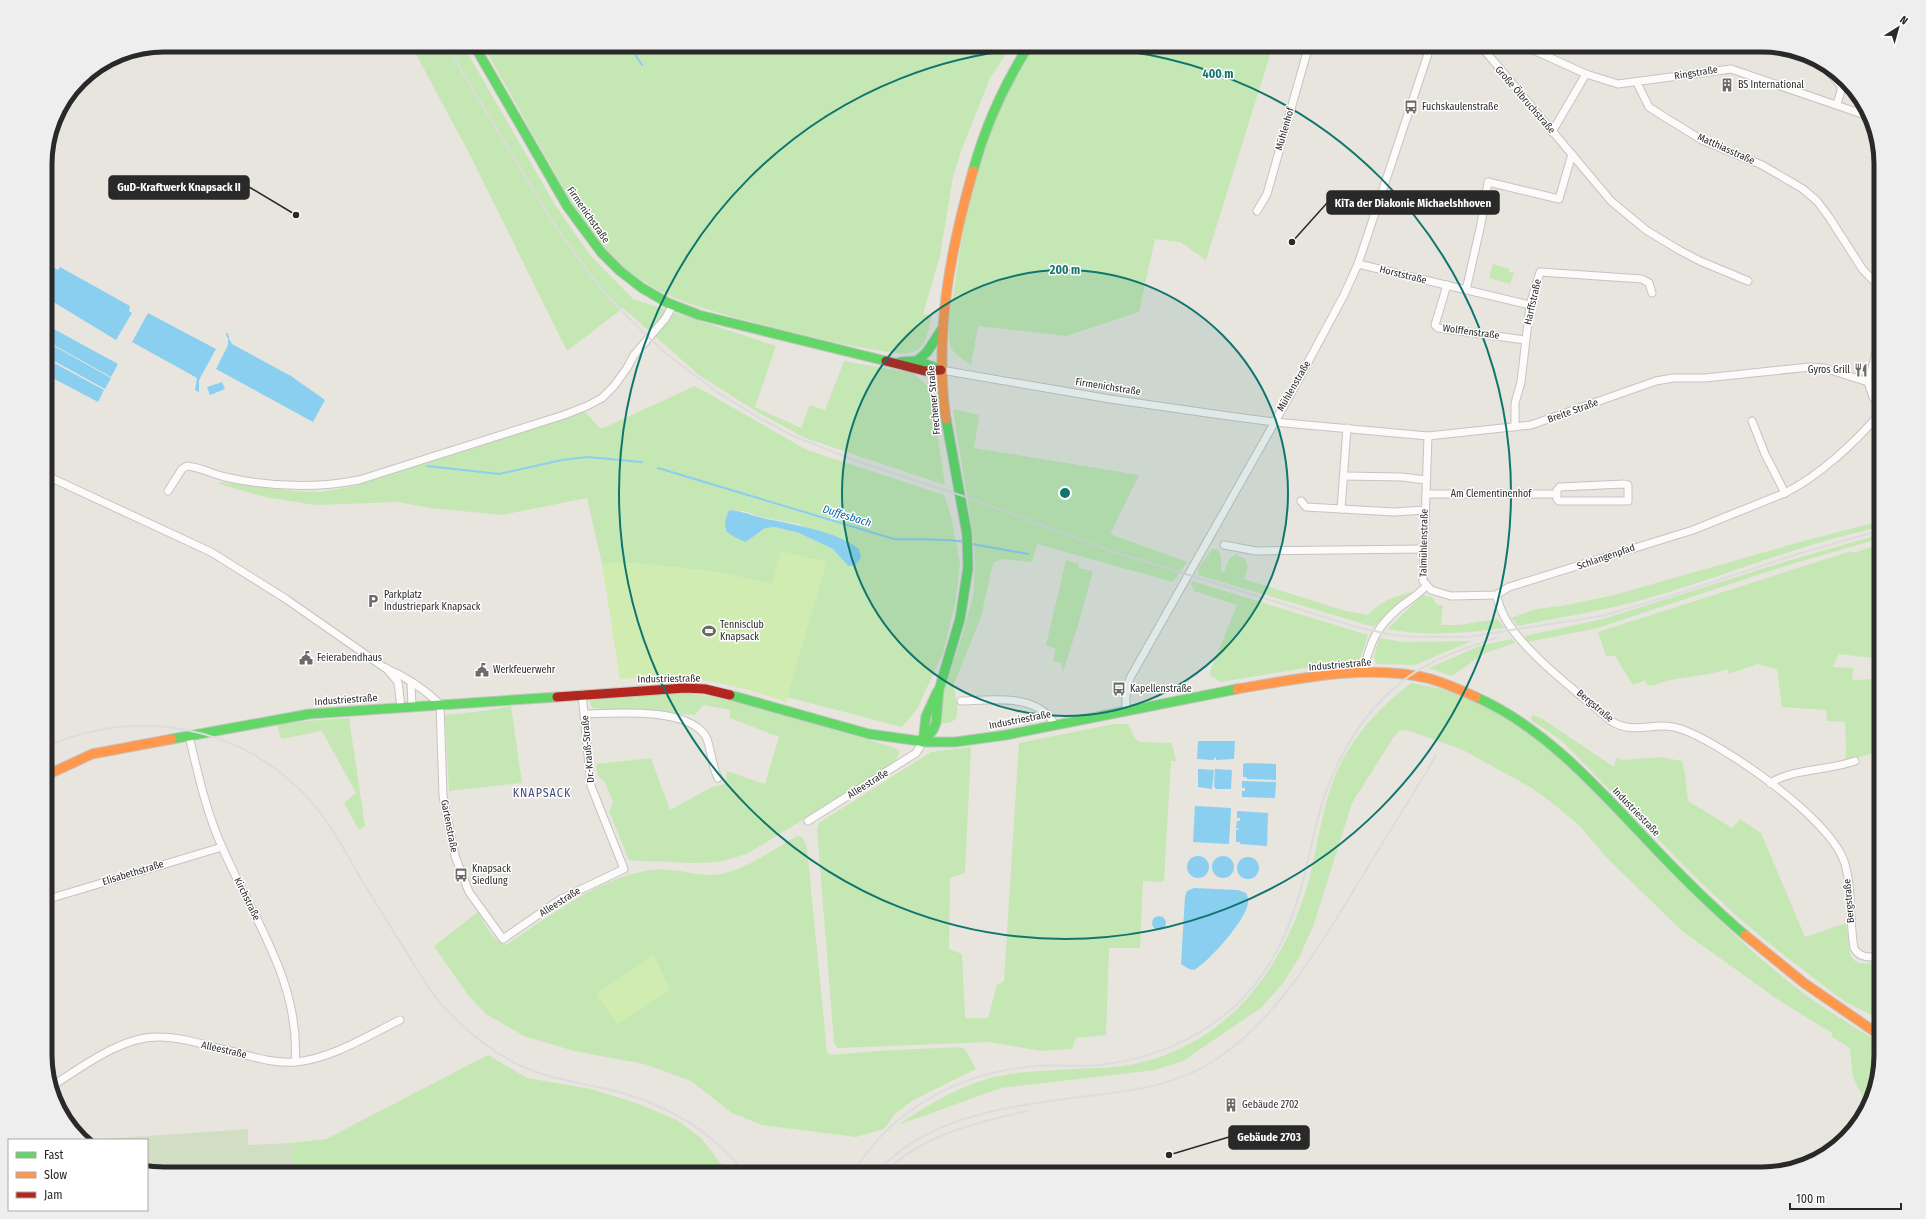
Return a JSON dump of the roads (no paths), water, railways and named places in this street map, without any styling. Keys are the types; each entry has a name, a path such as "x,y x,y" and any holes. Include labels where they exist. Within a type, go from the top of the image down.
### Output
{"main road":[{"name":"Firmenichstraße","path":"478,52 566,206 590,241 622,274 642,288 673,306 706,317 925,371 940,370"},
{"name":"Frechener Straße","path":"922,742 934,728 938,691 953,647 966,597 969,550 948,438 940,370 942,329 953,256 970,181 980,145 1005,86 1025,52"},
{"path":"917,361 927,352 942,329"},
{"name":"Firmenichstraße","path":"886,362 917,361 940,370"},
{"name":"Industriestraße","path":"52,772 92,754 309,714 440,704 685,688 705,689 862,733 922,742 952,742 999,736 1126,712 1255,685 1363,673 1403,674 1441,682 1492,704 1525,724 1556,749 1591,781 1688,882 1758,947 1809,988 1874,1031"}],"street":[{"name":"Mühlenhof","path":"1257,211 1267,194 1307,52"},
{"name":"Mühlenstraße","path":"1126,712 1126,691 1130,678 1323,336 1358,264 1429,52"},
{"name":"Große Ölbruchstraße","path":"1486,52 1611,202 1646,230 1700,262 1748,281"},
{"path":"1537,52 1586,74 1618,84 1636,82"},
{"name":"Ringstraße","path":"1636,82 1731,69 1862,114"},
{"path":"1552,132 1586,74"},
{"name":"Matthiasstraße","path":"1636,82 1649,107 1666,118 1702,140 1762,165 1803,189 1818,202 1863,270 1874,281"},
{"path":"1837,104 1841,90 1841,86 1838,82"},
{"path":"1466,290 1481,224 1488,182 1559,199 1572,154"},
{"name":"Horststraße","path":"1358,264 1530,305"},
{"name":"Harffstraße","path":"1515,427 1515,403 1521,382 1530,305 1540,272 1642,279 1649,283 1652,293"},
{"name":"Wolffenstraße","path":"1448,285 1435,325 1438,328 1525,340"},
{"path":"168,491 182,469 187,466 230,478 298,487 337,484 359,480 564,415 602,398 614,386 627,368 634,354 665,319 673,306"},
{"path":"1874,361 1868,382 1874,399"},
{"name":"Breite Straße","path":"1274,422 1428,436 1540,423 1636,388 1673,378 1705,378 1810,367 1824,368 1868,382"},
{"name":"Firmenichstraße","path":"940,370 1110,399 1274,422"},
{"name":"Schlangenpfad","path":"1426,586 1440,594 1451,596 1496,595 1509,588 1693,530 1798,487 1833,460 1874,418"},
{"path":"1752,421 1765,454 1785,493"},
{"path":"1341,509 1347,428"},
{"name":"Talmühlenstraße","path":"1363,673 1375,633 1400,607 1420,593 1426,586 1422,577 1428,436"},
{"path":"1344,476 1402,477 1426,480"},
{"path":"52,478 211,552 286,600 386,668 411,682 440,704"},
{"name":"Am Clementinenhof","path":"1628,484 1629,487 1628,500 1559,501 1556,494 1560,487 1628,484"},
{"name":"Am Clementinenhof","path":"1426,494 1556,494"},
{"path":"1301,500 1306,507 1394,512 1404,510 1425,510"},
{"path":"1224,546 1256,551 1423,549"},
{"name":"Bergstraße","path":"1496,595 1505,618 1525,645 1611,721 1620,727 1632,728 1667,726 1686,730 1726,752 1770,783 1811,817 1839,849 1847,878 1854,948 1857,953 1863,956 1874,957"},
{"path":"386,668 398,682 401,708"},
{"path":"411,682 412,707"},
{"name":"Dr.-Krauß-Straße","path":"582,694 591,786 624,869"},
{"path":"962,701 1012,700 1027,703 1048,713 1055,725"},
{"name":"Gartenstraße","path":"440,704 443,796 455,856 469,892 500,936"},
{"path":"585,714 624,712 650,714 672,717 691,723 699,728 706,736 712,768 718,778"},
{"name":"Kirchstraße","path":"189,736 207,811 222,847 275,956 295,1023 297,1042 295,1062"},
{"name":"Alleestraße","path":"808,821 916,753 922,742"},
{"path":"1770,783 1789,774 1824,769 1855,762"},
{"name":"Elisabethstraße","path":"52,898 222,847"},
{"name":"Alleestraße","path":"500,936 503,939 584,887 624,869"},
{"name":"Alleestraße","path":"56,1084 96,1058 126,1044 144,1038 159,1037 179,1039 266,1060 295,1062 314,1059 334,1052 400,1020"}],"water":[{"path":"52,267 58,270 60,267 130,306 129,311 132,313 116,340 52,301"},
{"path":"148,313 216,349 199,380 199,392 195,390 197,378 132,342"},
{"path":"52,328 118,364 111,377 52,344"},
{"path":"228,337 232,344 291,376 325,400 313,422 216,369 228,345"},
{"path":"52,345 111,378 105,389 52,360"},
{"path":"52,362 104,390 98,402 52,378"},
{"path":"222,382 225,389 210,395 207,387"},
{"path":"729,510 813,529 838,537 859,549 861,558 855,565 848,566 833,549 799,533 775,527 765,528 746,542 736,538 726,531 725,521"},
{"path":"1198,741 1235,741 1234,759 1216,760 1216,757 1213,760 1197,759"},
{"path":"1243,764 1276,764 1276,780 1247,779 1246,777 1243,777"},
{"path":"1198,769 1214,770 1212,789 1198,787"},
{"path":"1215,769 1232,770 1231,789 1216,789 1214,786"},
{"path":"1242,781 1276,782 1275,798 1242,797 1242,791 1245,791 1245,788 1242,788"},
{"path":"1195,806 1231,808 1229,844 1193,842"},
{"path":"1237,811 1268,813 1267,846 1240,844 1240,842 1236,842 1236,830 1240,829 1236,828 1237,821 1240,821 1240,818 1237,818"},
{"path":"1198,856 1202,857 1208,863 1208,871 1202,877 1198,878 1194,877 1188,871 1187,867 1188,863 1194,857"},
{"path":"1223,856 1227,857 1233,863 1233,871 1227,877 1223,878 1219,877 1213,871 1212,867 1213,863 1219,857"},
{"path":"1248,857 1252,858 1258,864 1258,872 1252,878 1248,879 1244,878 1238,872 1237,868 1238,864 1244,858"},
{"path":"1194,888 1238,890 1246,893 1248,900 1242,918 1235,929 1208,959 1194,970 1181,964 1185,896 1187,891"},
{"path":"1159,916 1164,918 1166,923 1164,928 1159,930 1154,928 1152,923 1154,918"}],"waterway":[{"path":"634,52 642,65"},
{"path":"427,466 499,474 562,460 587,457 642,462"},
{"name":"Duffesbach","path":"658,468 894,539 964,542"},
{"name":"Duffesbach","path":"972,544 1028,554"}],"railway":[{"path":"450,52 556,227 589,273 609,298 669,356 720,394 791,435 851,459 969,498 1111,551 1360,628 1393,635 1412,637 1467,637 1602,616 1667,597 1801,553 1874,532"},
{"path":"858,1167 885,1132 905,1115 926,1100 974,1078 1000,1071 1026,1067 1099,1065 1136,1058 1172,1046 1205,1029 1221,1018 1235,1006 1253,986 1268,966 1280,945 1298,899 1323,801 1332,777 1356,731 1389,692 1409,676 1447,655 1496,638"},
{"path":"52,745 80,735 115,728 150,726 185,730 219,739 251,753 281,773 316,807 337,837 361,879 433,994 472,1034 494,1051 519,1065 560,1079 603,1088 644,1100 682,1118 716,1143 739,1167"},
{"path":"883,1167 896,1154 920,1138 973,1116 1002,1109 1119,1092 1166,1082 1180,1078 1209,1064 1232,1048 1273,1008 1308,962 1436,756"},
{"path":"891,1167 915,1149 951,1132 970,1125 1028,1111"}],"place":[{"name":"BS International","path":"1727,85"},
{"name":"Fuchskaulenstraße","path":"1411,107"},
{"name":"GuD-Kraftwerk Knapsack II","path":"296,215"},
{"name":"KiTa der Diakonie Michaelshhoven","path":"1292,242"},
{"name":"Gyros Grill","path":"1861,370"},
{"name":"Parkplatz Industriepark Knapsack","path":"373,601"},
{"name":"Tennisclub Knapsack","path":"709,631"},
{"name":"Feierabendhaus","path":"306,658"},
{"name":"Werkfeuerwehr","path":"482,670"},
{"name":"Kapellenstraße","path":"1119,689"},
{"name":"Knapsack Siedlung","path":"461,875"},
{"name":"Gebäude 2702","path":"1231,1105"},
{"name":"Gebäude 2703","path":"1169,1155"}],"district":[{"name":"KNAPSACK","path":"542,793"}]}
